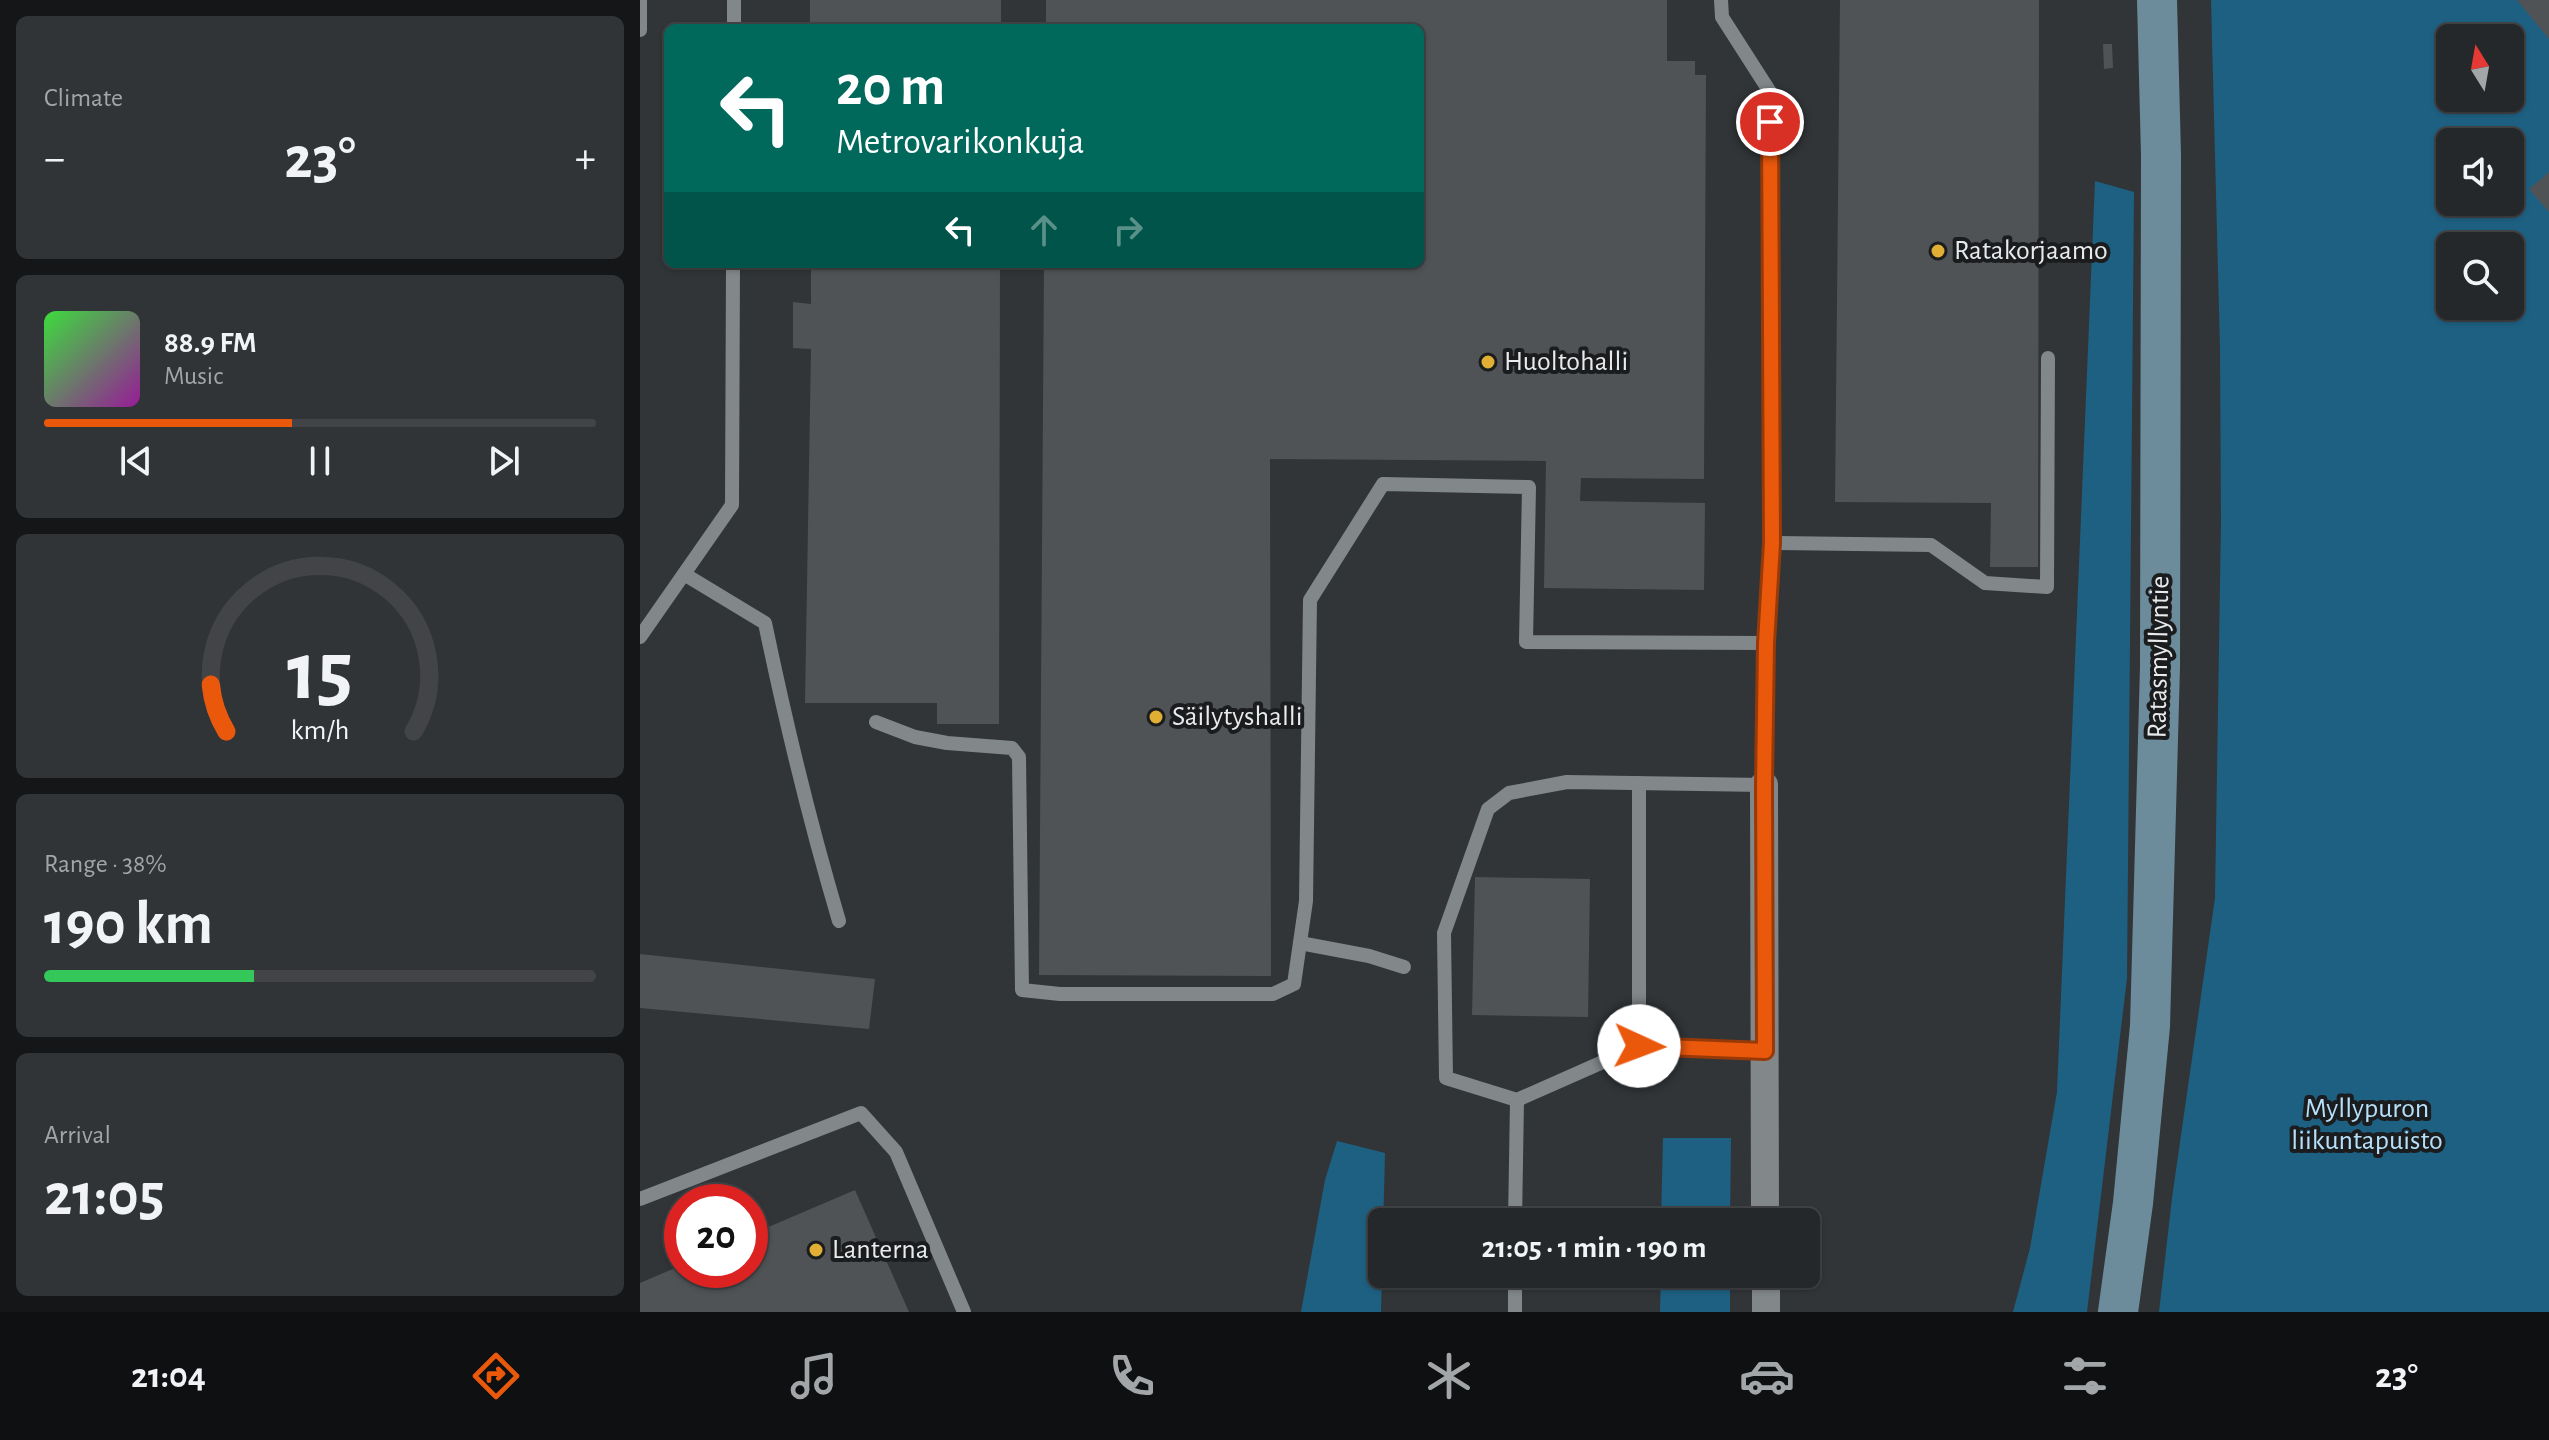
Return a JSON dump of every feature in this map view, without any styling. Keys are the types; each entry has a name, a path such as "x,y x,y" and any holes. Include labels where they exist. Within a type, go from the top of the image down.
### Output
{"street":[{"name":"Ratasmyllyntie","path":"2118,1312 2133,1203 2150,1026 2160,667 2161,155 2157,0"},
{"path":"1764,785 1765,1208"},
{"path":"1766,1288 1766,1312"}],"lane":[{"path":"640,0 640,30"},
{"path":"734,0 734,24"},
{"path":"1721,0 1722,17 1770,92 1772,543 1766,643 1764,785 1567,782 1509,793 1488,809 1444,933 1446,1078 1517,1100 1639,1046 1765,1051"},
{"path":"640,637 732,505 733,268"},
{"path":"1772,543 1931,545 1985,583 2047,587 2048,358"},
{"path":"876,722 915,737 1012,748 1019,757 1022,990 1060,994 1273,994 1294,984 1306,901 1310,600 1383,484 1529,487 1526,642 1766,643"},
{"path":"684,574 765,623 798,776 839,921"},
{"path":"1639,783 1639,1046"},
{"path":"1300,943 1369,956 1404,967"},
{"path":"1515,1208 1517,1100"},
{"path":"640,1199 861,1113 896,1152 964,1312"},
{"path":"1515,1288 1515,1312"}],"green space":[{"name":"Myllypuron liikuntapuisto","path":"2211,0 2549,0 2549,1312 2159,1312 2215,898 2221,521"},
{"path":"2095,181 2134,192 2127,978 2087,1312 2013,1312 2030,1248 2057,1092"},
{"path":"1663,1138 1731,1138 1730,1208 1661,1208"},
{"path":"1337,1141 1385,1153 1384,1208 1368,1208 1368,1288 1382,1288 1381,1312 1301,1312 1325,1180"},
{"path":"1661,1288 1730,1288 1730,1312 1660,1312"}],"building":[{"path":"810,0 1001,0 1001,24 810,24"},
{"path":"1046,0 1667,0 1667,61 1695,61 1695,75 1706,75 1704,479 1581,478 1580,501 1705,503 1704,590 1544,588 1546,461 1270,459 1271,976 1039,975 1044,268 1424,268 1424,24 1046,24"},
{"name":"Ratakorjaamo","path":"1840,0 2039,0 2038,567 1990,567 1991,503 1835,502"},
{"path":"2517,0 2549,0 2549,39"},
{"path":"2103,44 2112,44 2113,68 2104,69"},
{"path":"2549,172 2549,212 2529,189"},
{"path":"811,268 1000,268 999,724 937,724 937,703 805,703 811,349 793,348 793,302 811,304"},
{"path":"1475,877 1590,879 1588,1017 1472,1015"},
{"path":"640,954 875,979 869,1029 640,1008"},
{"name":"Lanterna","path":"855,1190 909,1312 640,1312 640,1283 664,1273 664,1288 768,1288 768,1227"}],"place":[{"name":"Ratakorjaamo","path":"1938,251"},
{"name":"Huoltohalli","path":"1488,362"},
{"name":"Säilytyshalli","path":"1156,717"},
{"name":"Lanterna","path":"816,1250"}],"route":[{"path":"1639,1046 1765,1051 1764,785 1766,643 1772,543 1770,122"}]}
